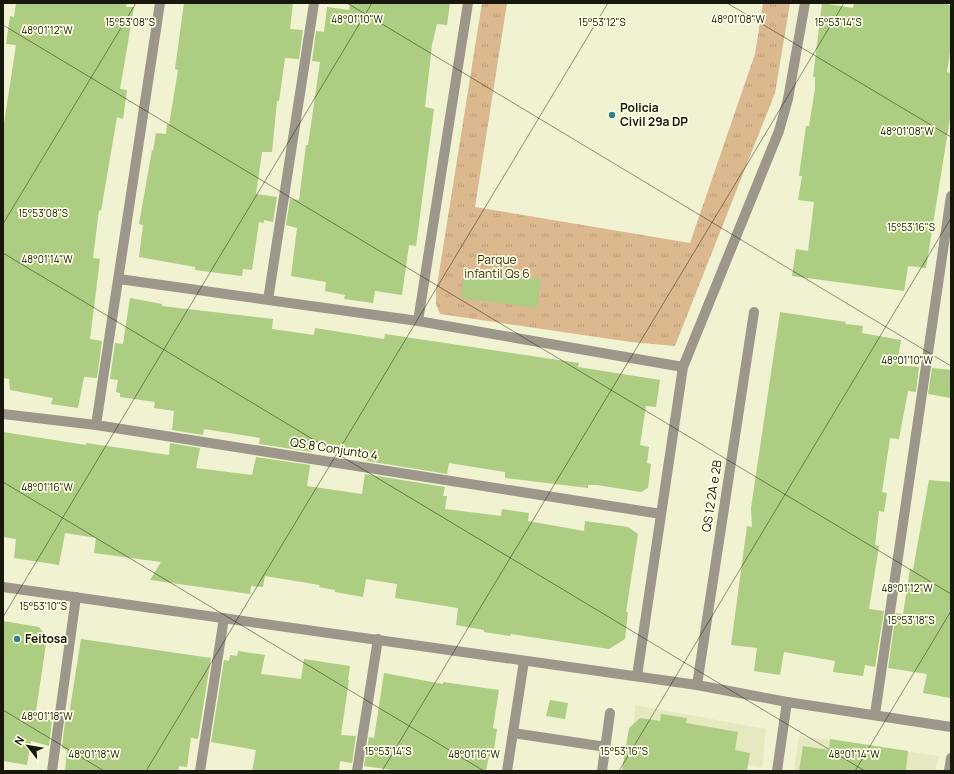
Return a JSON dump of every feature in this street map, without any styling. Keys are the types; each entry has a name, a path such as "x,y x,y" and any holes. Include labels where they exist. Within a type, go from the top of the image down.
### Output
{"street":[{"path":"96,425 160,3"},
{"path":"268,300 314,3"},
{"path":"418,321 468,3"},
{"path":"637,676 683,367 779,131 788,99 805,3"},
{"path":"875,714 951,196"},
{"path":"119,279 418,321 683,367"},
{"name":"QS 12 2A e 2B","path":"697,685 754,312"},
{"name":"QS 8 Conjunto 4","path":"3,414 96,425 661,514"},
{"path":"3,587 637,676 697,685 787,702 875,714 951,727"},
{"path":"52,771 76,597"},
{"path":"200,771 224,618"},
{"path":"357,771 378,639"},
{"path":"507,771 524,661"},
{"path":"777,771 787,702"},
{"path":"602,771 610,713"},
{"path":"513,733 606,747"},
{"path":"949,771 951,758"}],"shaded area":[{"path":"635,705 766,729 762,767 632,747"},
{"path":"799,736 939,756 935,771 794,771"}],"green space":[{"name":"Parque infantil Qs 6","path":"482,3 507,3 475,207 690,243 755,54 763,3 790,3 775,93 675,346 631,342 440,314 436,304 436,292"}],"building":[{"path":"16,3 127,3 126,7 134,7 120,89 127,90 123,119 117,117 101,211 99,210 93,258 100,259 90,339 102,341 97,378 84,377 78,408 51,404 53,398 10,390 9,379 3,378 3,130 16,45 6,44 10,16 14,17"},
{"path":"184,3 293,3 290,29 303,30 299,59 285,58 279,101 277,101 272,152 262,152 256,194 277,197 273,222 264,220 264,223 259,222 252,270 243,269 242,276 195,270 195,267 139,257 143,225 139,224 152,150 153,151 156,133 166,134 167,124 169,125 178,70 175,69"},
{"path":"350,3 450,3 447,25 437,24 432,45 425,107 434,109 416,246 409,245 402,295 375,291 373,303 344,299 345,295 325,291 326,282 291,276 297,228 286,225 290,199 299,200 306,145 308,145 320,62 312,61 316,31 324,32 327,7 349,10"},
{"path":"822,3 853,8 854,3 948,3 948,5 951,5 951,46 947,72 951,73 951,112 926,268 908,266 904,291 792,276 796,249 808,251 814,202 798,200 802,176 799,176 806,126 809,126 815,89 815,77 813,77"},
{"path":"464,269 541,279 537,308 461,298"},
{"path":"130,298 162,304 162,306 273,319 272,329 314,335 315,328 384,339 385,334 579,363 578,367 660,380 656,407 646,406 640,445 649,447 647,463 651,464 648,488 641,492 597,485 588,485 588,488 505,478 505,472 449,463 447,474 367,461 369,452 313,443 312,452 259,444 260,438 204,429 203,435 172,430 174,411 154,408 155,402 120,397 120,393 116,392 118,380 110,379 115,343 123,344"},
{"path":"780,312 846,322 845,324 863,326 862,333 901,340 897,365 919,367 916,392 908,391 899,439 890,438 882,492 887,493 884,512 879,511 875,545 879,546 869,609 884,611 875,667 865,665 863,676 833,672 835,661 784,652 780,675 754,671 757,648 731,645 747,526 752,527 751,508"},
{"path":"932,368 951,370 951,398 928,394"},
{"path":"3,432 86,445 86,443 169,455 170,443 200,448 196,468 252,475 256,457 310,465 307,486 362,494 365,474 445,487 443,496 447,496 445,509 501,516 502,509 529,513 528,521 584,531 585,521 628,527 638,534 626,612 628,612 625,639 609,649 511,634 510,636 484,632 484,630 456,625 458,608 395,598 397,584 366,579 363,597 335,592 335,590 319,587 320,585 265,576 263,587 251,586 250,594 150,580 161,562 94,553 96,538 65,533 59,565 14,558 16,539 3,537"},
{"path":"929,480 951,482 950,698 923,693 927,674 888,668 896,613 903,614 910,569 913,570"},
{"path":"3,621 39,627 47,637 35,718 52,720 49,746 31,741 27,765 3,761"},
{"path":"81,639 211,658 198,739 191,738 187,767 179,766 178,771 65,771 67,750 62,748 65,721 68,721"},
{"path":"238,651 265,655 261,674 301,679 304,659 350,666 341,735 356,736 352,763 340,761 339,771 252,771 256,750 211,742 224,660 229,661 230,655 237,656"},
{"path":"384,673 443,684 443,682 499,690 493,728 497,729 493,757 489,756 486,771 399,771 364,766 369,737 374,738"},
{"path":"550,700 568,703 565,719 546,716"},
{"path":"661,714 687,718 686,723 738,732 735,750 750,753 747,771 622,771 629,728 640,718 660,721"},
{"path":"830,739 908,751 906,771 799,771 803,746 829,750"}],"place":[{"name":"Policia Civil 29a DP","path":"612,115"},
{"name":"Feitosa","path":"17,639"}]}
